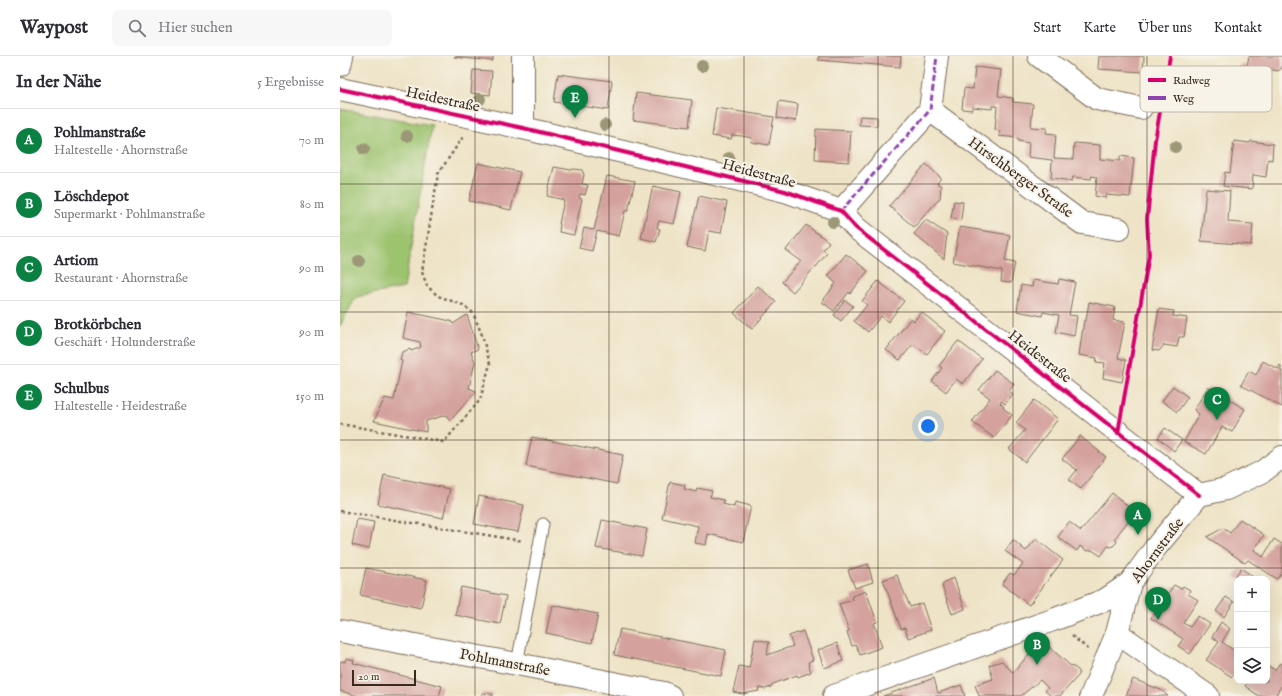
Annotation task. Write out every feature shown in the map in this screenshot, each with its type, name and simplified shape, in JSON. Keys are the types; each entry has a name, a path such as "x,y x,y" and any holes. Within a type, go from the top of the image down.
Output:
{"street":[{"path":"340,65 342,56"},
{"path":"523,56 523,128"},
{"path":"841,211 930,110 937,56"},
{"path":"1038,56 1097,99 1140,108"},
{"name":"Heidestraße","path":"340,89 523,128 785,191 841,211 856,228 1199,495"},
{"name":"Hirschberger Straße","path":"930,110 1082,223 1119,229"},
{"path":"1199,495 1226,489 1262,472 1282,457"},
{"name":"Ahornstraße","path":"1091,696 1117,632 1130,582 1156,547 1199,495"},
{"path":"834,696 1053,620 1105,600 1130,582"},
{"name":"Pohlmanstraße","path":"340,631 517,664 664,693 670,696"},
{"path":"1117,632 1208,696"}],"lane":[{"path":"517,664 543,524"}],"path":[{"path":"340,424 444,442 480,400 490,364 482,335 473,313 463,305 438,296 427,286 422,272 438,174 463,136 468,117"},
{"path":"340,511 540,544"},
{"path":"1053,620 1105,663"}],"green space":[{"path":"340,109 432,125 404,288 356,297 340,326"}],"building":[{"path":"493,56 493,61 454,57"},
{"path":"819,56 901,56 900,67 818,60"},
{"path":"1099,56 1144,56 1143,66 1140,66 1140,72 1098,69"},
{"path":"1249,56 1282,56 1282,68 1278,71 1272,70 1272,66 1247,66"},
{"path":"975,67 1001,70 998,96 1013,98 1013,102 1033,104 1031,127 1047,128 1046,133 1056,134 1054,158 1073,159 1074,143 1100,145 1100,159 1120,161 1120,156 1134,158 1130,197 1106,195 1106,198 1095,196 1097,177 1092,176 1091,179 1073,177 1072,181 1051,178 1052,160 1028,157 1029,143 1018,141 1018,138 999,136 1000,131 995,130 997,106 992,106 992,109 972,107 972,110 962,109 964,88 973,89"},
{"path":"473,70 492,71 490,95 471,93"},
{"path":"558,74 612,81 608,110 554,102"},
{"path":"636,93 692,100 689,127 633,120"},
{"path":"779,101 798,104 796,121 777,118"},
{"path":"716,108 774,117 769,145 751,142 752,138 742,136 732,135 731,139 712,136"},
{"path":"860,116 877,117 877,126 859,125"},
{"path":"816,129 851,131 849,162 815,160"},
{"path":"1234,141 1250,143 1251,141 1273,144 1272,160 1268,159 1266,177 1253,175 1252,189 1223,186 1225,172 1230,173"},
{"path":"478,163 520,172 511,210 469,201"},
{"path":"926,164 941,178 937,183 941,186 940,198 914,227 889,206"},
{"path":"554,167 582,170 584,175 582,184 588,185 585,195 580,194 579,198 582,199 574,235 559,232 559,224 564,200 547,196"},
{"path":"607,176 635,181 628,211 625,211 619,236 597,231 592,251 579,248 584,228 594,230"},
{"path":"653,186 681,192 674,224 659,221 657,228 660,229 656,242 641,238"},
{"path":"1206,189 1230,191 1228,222 1253,224 1251,245 1201,241"},
{"path":"699,196 727,202 721,233 709,231 705,251 687,247"},
{"path":"954,201 963,202 961,220 951,218"},
{"path":"926,220 947,234 944,259 914,234"},
{"path":"806,225 829,242 823,250 827,253 793,292 782,282 801,261 786,250"},
{"path":"960,227 1010,235 1005,261 1015,263 1011,283 1001,282 1002,271 953,262"},
{"path":"846,254 868,271 834,311 822,302 836,283 828,276"},
{"path":"1059,279 1075,282 1069,315 1077,316 1074,336 1056,332 1059,315 1043,312 1042,316 1017,311 1021,285 1032,287 1033,280 1058,284"},
{"path":"878,281 904,301 888,322 881,316 868,332 854,321 867,305 862,301"},
{"path":"758,286 776,302 752,329 734,313"},
{"path":"845,300 853,306 841,321 834,315"},
{"path":"1089,302 1115,307 1113,320 1125,322 1118,358 1126,360 1122,382 1103,378 1105,363 1096,362 1097,358 1079,355 1084,320 1086,320"},
{"path":"1159,309 1174,311 1173,316 1187,318 1184,337 1179,337 1177,347 1164,345 1159,351 1152,350"},
{"path":"408,312 451,321 453,324 467,315 478,349 471,352 475,362 469,388 476,391 450,421 446,415 426,421 426,432 374,421 385,398 394,400 402,361 400,360 402,352 410,349 411,351 421,347 420,342 403,338"},
{"path":"921,312 945,331 927,354 913,344 900,360 886,350 911,318 914,321"},
{"path":"958,341 982,359 963,384 956,379 946,392 932,381 942,368 939,366"},
{"path":"1263,361 1278,369 1280,365 1282,367 1280,370 1282,371 1282,407 1241,385 1249,371 1256,375"},
{"path":"995,370 1014,384 1009,391 1013,394 1005,404 1001,401 1000,403 1004,407 1003,408 1012,415 994,438 972,422 990,398 979,390"},
{"path":"1173,386 1188,397 1177,412 1162,401"},
{"path":"1208,387 1245,409 1232,432 1222,427 1206,454 1184,442 1199,414 1194,410"},
{"path":"1034,400 1058,419 1025,462 1009,449 1025,430 1016,423"},
{"path":"1165,428 1182,440 1174,451 1158,438"},
{"path":"1080,436 1106,457 1081,489 1069,480 1077,470 1062,459"},
{"path":"532,437 623,455 617,484 526,466"},
{"path":"384,475 450,489 443,518 378,504"},
{"path":"670,482 685,485 684,489 696,492 697,488 712,491 710,497 724,500 723,504 734,507 735,502 751,506 743,542 708,534 706,545 695,543 698,526 662,518"},
{"path":"1112,493 1135,512 1115,538 1117,542 1113,546 1108,546 1101,556 1092,550 1087,551 1080,546 1077,551 1058,537 1069,522 1081,531"},
{"path":"479,496 524,505 518,532 474,524"},
{"path":"357,519 374,522 369,549 352,545"},
{"path":"1240,519 1264,535 1254,550 1263,557 1274,539 1282,544 1282,572 1277,579 1248,560 1245,563 1207,537 1223,528 1230,533"},
{"path":"602,520 647,529 642,556 596,548"},
{"path":"1036,539 1063,560 1029,605 1002,584 1010,573 1014,575 1023,564 1005,551 1013,540 1026,551"},
{"path":"868,564 873,582 855,588 848,570"},
{"path":"366,568 427,580 421,608 360,595"},
{"path":"1241,568 1252,576 1236,576"},
{"path":"897,575 910,607 922,603 931,630 908,638 905,628 901,629 883,580"},
{"path":"954,578 965,609 952,614 942,586 946,581"},
{"path":"1174,585 1181,589 1183,586 1190,590 1188,594 1198,600 1183,623 1190,627 1198,616 1210,624 1190,654 1178,646 1183,639 1151,618"},
{"path":"461,587 506,596 500,624 455,615"},
{"path":"866,591 877,622 874,623 882,647 860,655 856,645 852,646 847,632 849,631 839,604 853,600 852,596"},
{"path":"1226,597 1234,602 1224,617 1216,611"},
{"path":"552,605 598,614 592,643 546,633"},
{"path":"1221,622 1230,629 1222,642 1234,650 1234,674 1232,677 1206,660 1219,642 1212,637"},
{"path":"620,629 726,650 721,676 614,655"},
{"path":"803,631 813,660 808,662 811,672 798,677 797,675 773,684 771,687 765,689 760,688 758,689 759,691 742,694 733,692 739,666 749,668 755,639 769,642 767,655 793,646 789,636"},
{"path":"1040,641 1044,641 1072,667 1079,671 1079,675 1060,696 1051,696 1045,691 1048,688 1040,680 1021,696 979,696 975,685 993,679 989,665 1002,661 1013,673"},
{"path":"837,643 843,661 824,668 818,650"},
{"path":"346,658 354,660 353,663 442,686 439,696 358,696 340,691 340,664 341,661 345,662"},
{"path":"1281,663 1282,685 1275,696 1259,696 1245,686 1247,684 1270,684 1270,667 1275,670"},
{"path":"934,678 938,693 961,685 965,696 883,696"},
{"path":"1133,679 1161,690 1168,696 1126,696"},
{"path":"482,693 493,694 493,696 482,696"}],"marked path":[{"path":"841,211 930,110 937,56"}],"cycle path":[{"path":"1168,66 1170,56"},
{"path":"340,89 523,128 785,191 841,211 856,228 1199,495"},
{"path":"1118,433 1149,255 1147,219 1155,140 1160,112"}],"place":[{"name":"Schulbus","path":"575,118"},
{"name":"Artiom","path":"1217,420"},
{"name":"Pohlmanstraße","path":"1138,535"},
{"name":"Brotkörbchen","path":"1158,620"},
{"name":"Löschdepot","path":"1037,665"}]}
